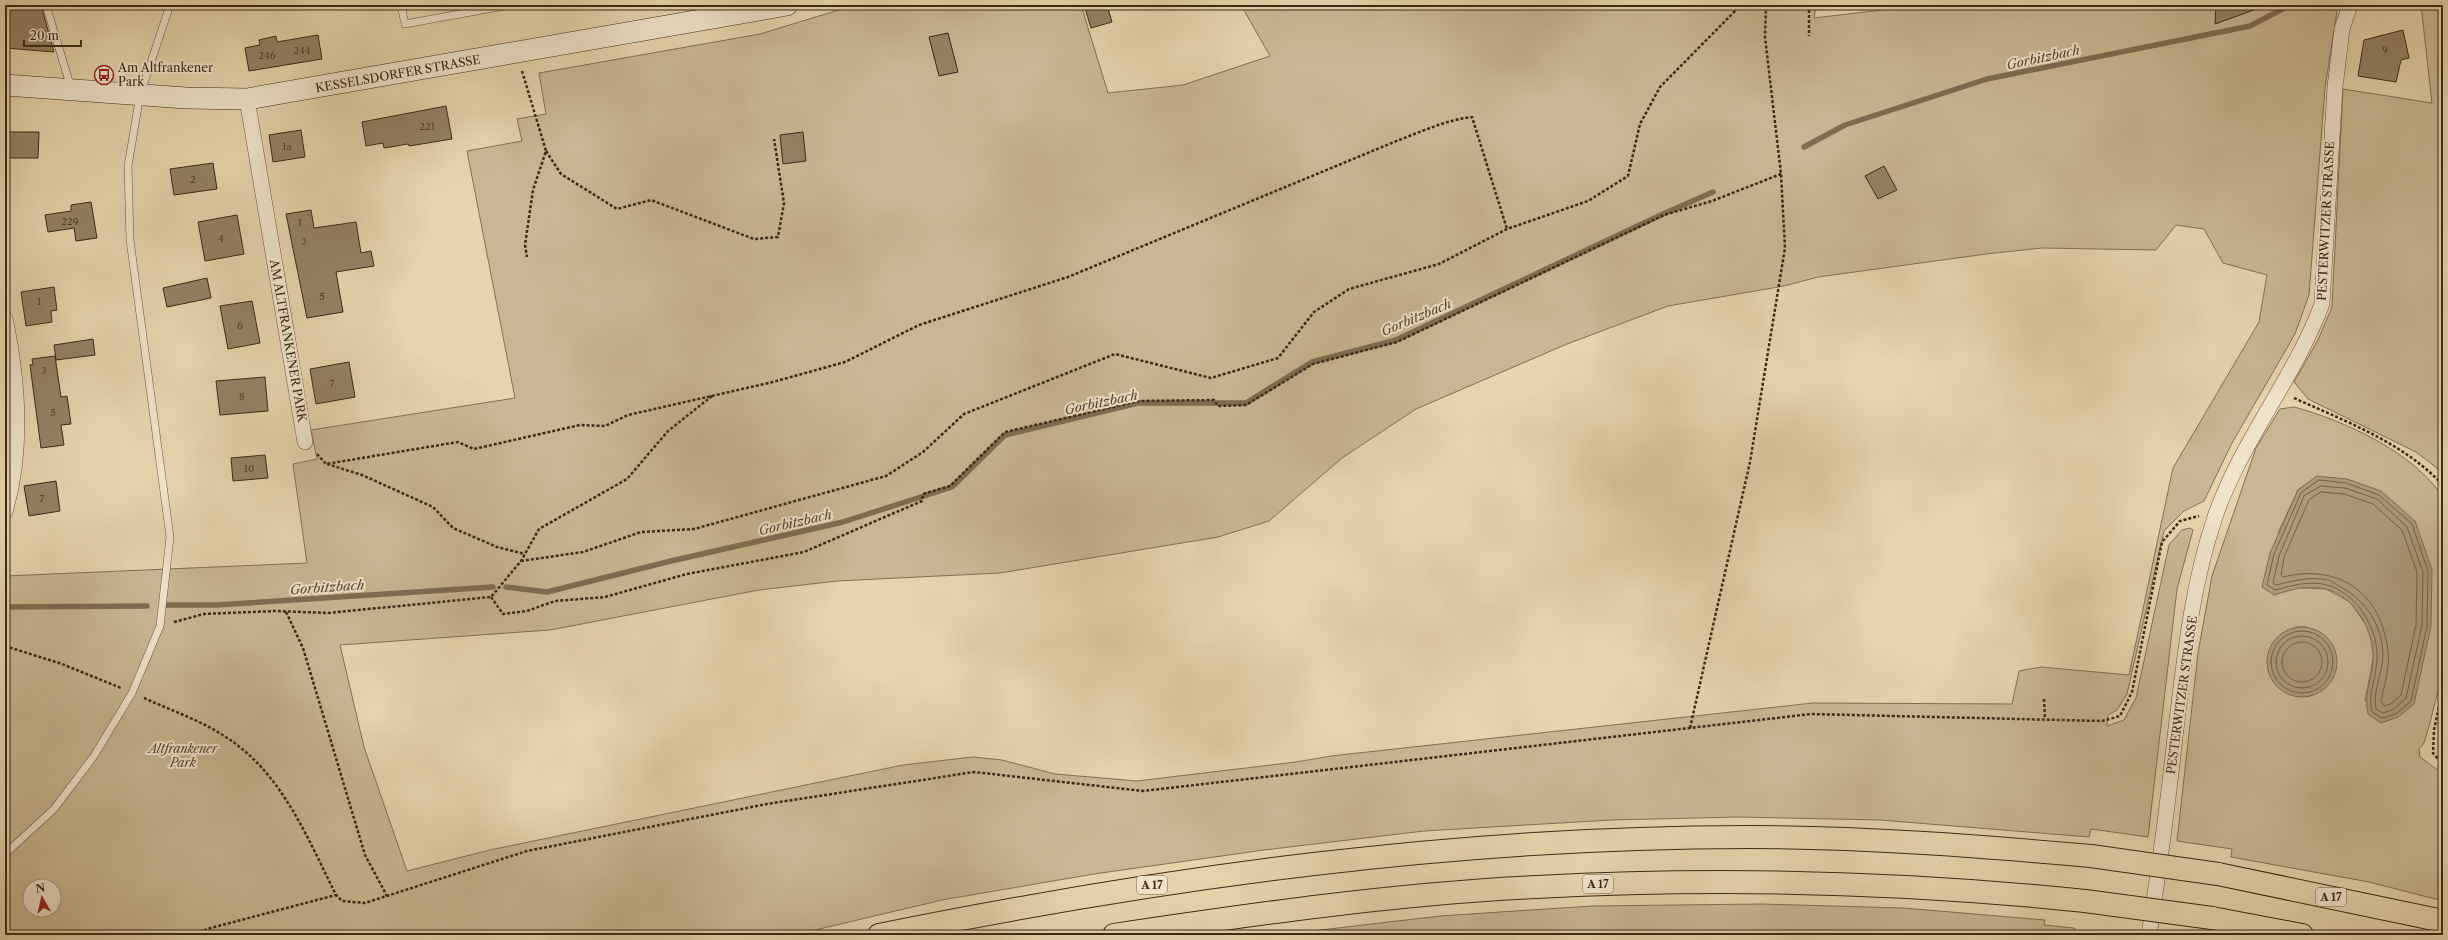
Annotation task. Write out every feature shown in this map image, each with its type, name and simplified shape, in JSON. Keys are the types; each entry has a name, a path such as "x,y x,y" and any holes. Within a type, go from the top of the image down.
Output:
{"highway":[{"name":"A 17","path":"879,935 991,912 1189,880 1427,851 1535,843 1750,837 1885,841 2091,856 2218,874 2443,920"},
{"name":"A 17","path":"1114,935 1310,908 1427,895 1536,887 1643,882 1752,881 1997,892 2085,901 2212,918 2302,935"}],"main road":[{"name":"KESSELSDORFER STRASSE","path":"5,85 140,95 247,99 517,53 721,15 787,5"}],"street":[{"name":"PESTERWITZER STRASSE","path":"2149,935 2163,840 2186,647 2199,577 2215,517 2246,446 2280,392 2310,335 2322,304 2334,103 2342,29 2350,5"},
{"name":"AM ALTFRANKENER PARK","path":"247,99 305,442"},
{"path":"5,318 10,340 11,421 10,495 5,512"}],"lane":[{"path":"46,5 72,90"},
{"path":"5,854 54,809 94,756 132,693 160,626 170,537 130,240 128,166 140,95 170,5"},
{"path":"401,5 405,24 509,5"}],"path":[{"path":"521,561 583,552 641,532 694,529 886,476 924,452 964,414 1115,354 1211,378 1278,358 1314,312 1349,289 1439,264 1507,229 1588,201 1628,176 1640,124 1660,87 1741,5"},
{"path":"1690,728 1750,462 1785,248 1785,224 1781,174 1765,37 1766,5"},
{"path":"1809,5 1809,36"},
{"path":"517,53 546,151 561,174 617,209 651,200 754,239 778,237 784,203 774,139"},
{"path":"326,464 458,442 474,449 580,425 605,426 628,415 772,382 845,362 919,325 1068,277 1399,140 1442,123 1461,118 1472,117 1507,229"},
{"path":"527,257 525,245 534,190 546,151"},
{"path":"491,597 503,614 527,611 555,601 605,598 687,574 804,552 922,501 923,494 950,486 1005,432 1139,401 1214,400 1218,406 1246,405 1313,364 1397,342 1664,215 1712,201 1781,174"},
{"path":"2280,392 2380,437 2414,457 2443,485"},
{"path":"160,626 204,614 286,612 328,613 491,597 521,561 539,529 627,479 668,431 713,396"},
{"path":"305,442 326,464 362,475 433,507 453,528 496,547 525,554"},
{"path":"5,646 62,664 132,693 224,736 257,764 282,791 336,895 342,901 365,903 527,851 766,804 974,772 1143,791 1811,714 2102,721 2120,716 2132,692 2162,542 2180,521 2197,516 2215,517"},
{"path":"286,612 303,648 365,855 387,896"},
{"path":"2443,688 2434,730 2432,753 2443,765"},
{"path":"2044,699 2045,719"},
{"path":"195,935 207,929 336,895"}],"green space":[{"name":"Altfrankener Park","path":"855,5 1081,5 1108,93 1183,85 1270,56 1241,5 1816,5 1814,18 1924,5 2338,5 2325,88 2309,295 2295,334 2232,443 2204,501 2184,511 2164,531 2127,694 2117,710 2108,715 2107,726 2124,720 2136,698 2169,545 2182,530 2190,528 2193,530 2177,589 2148,837 2091,829 2089,837 1880,820 1737,817 1611,820 1424,831 1264,850 1094,874 942,900 794,935 5,935 5,576 307,563 293,464 317,459 311,430 515,398 467,151 522,141 517,119 546,114 539,73 760,34","holes":["2176,225 2204,229 2223,263 2267,275 2259,322 2173,468 2129,675 2041,667 2019,671 2012,704 1813,703 1331,756 1296,762 1137,781 1055,774 1002,760 973,757 903,765 490,850 407,871 364,747 340,645 550,630 759,590 837,581 1000,573 1218,537 1269,521 1342,458 1416,409 1567,344 1668,306 1784,286 1818,277 1986,254 2042,248 2156,250"]},
{"path":"2421,5 2443,5 2443,476 2437,468 2416,452 2308,399 2294,382 2318,340 2332,307 2343,89 2432,103"},
{"path":"2294,407 2313,413 2334,420 2377,440 2415,467 2431,482 2443,498 2443,670 2424,743 2419,749 2420,757 2443,774 2443,901 2369,882 2231,857 2232,849 2177,841 2198,653 2212,576 2256,448 2280,409","holes":["2317,476 2414,704 2365,701 2374,654 2369,629 2350,602 2326,589 2301,588 2278,533 2298,490","2296,627 2307,627 2309,696 2290,694 2276,679 2268,663 2268,655 2274,642 2287,631"]},
{"path":"2443,715 2443,756 2438,740"},
{"path":"1761,904 1903,908 2045,920 2044,925 2074,928 2079,932 2098,935 1278,935 1440,916 1592,906"}],"water":[{"path":"2317,476 2347,479 2381,491 2415,521 2432,570 2431,626 2414,704 2398,717 2381,723 2368,714 2367,699 2373,662 2372,644 2369,633 2359,614 2345,598 2326,589 2313,587 2300,588 2274,595 2262,587 2270,553 2298,490"},
{"path":"2302,627 2315,630 2327,637 2334,649 2337,662 2334,675 2327,687 2315,694 2302,697 2289,694 2277,687 2270,675 2267,662 2270,649 2277,637 2289,630"}],"building":[{"path":"5,5 41,5 54,52 5,48"},
{"path":"1084,5 1107,5 1112,22 1091,28"},
{"path":"2216,5 2262,5 2262,7 2215,24"},
{"path":"2403,30 2409,58 2401,60 2396,82 2358,76 2364,40"},
{"path":"948,33 958,72 939,76 929,37"},
{"path":"318,35 322,59 249,71 245,48 260,45 259,40 276,36 277,42"},
{"path":"446,106 452,139 409,146 408,144 384,148 383,143 366,146 362,122"},
{"path":"301,130 305,157 273,162 269,135"},
{"path":"5,132 39,132 38,158 5,158"},
{"path":"803,132 806,161 783,164 780,135"},
{"path":"213,163 217,189 174,195 170,169"},
{"path":"1884,166 1897,190 1878,199 1865,176"},
{"path":"91,202 97,238 76,241 74,228 48,232 45,215 71,211 71,205"},
{"path":"311,210 314,228 356,222 361,253 371,251 374,266 336,272 343,312 307,318 286,214"},
{"path":"237,215 244,254 205,261 198,222"},
{"path":"207,278 211,298 167,307 163,288"},
{"path":"54,287 57,310 51,311 52,322 26,326 21,292"},
{"path":"252,301 260,343 228,349 220,306"},
{"path":"93,339 95,355 56,360 54,345"},
{"path":"55,356 61,397 67,396 71,424 61,425 64,445 41,448 30,365 33,364 32,359"},
{"path":"349,362 355,397 316,404 310,369"},
{"path":"265,377 268,411 220,415 216,381"},
{"path":"265,455 268,478 233,481 231,458"},
{"path":"56,481 60,511 29,516 24,486"}],"waterway":[{"name":"Gorbitzbach","path":"1804,147 1845,125 1987,79 2250,26 2290,5"},
{"name":"Gorbitzbach","path":"506,587 547,592 671,561 843,522 952,487 1005,435 1138,403 1246,403 1312,362 1396,340 1663,214 1713,192"},
{"name":"Gorbitzbach","path":"162,605 216,605 493,587"},
{"name":"Gorbitzbach","path":"5,607 147,606"}],"place":[{"name":"Am Altfrankener Park","path":"104,75"}]}
